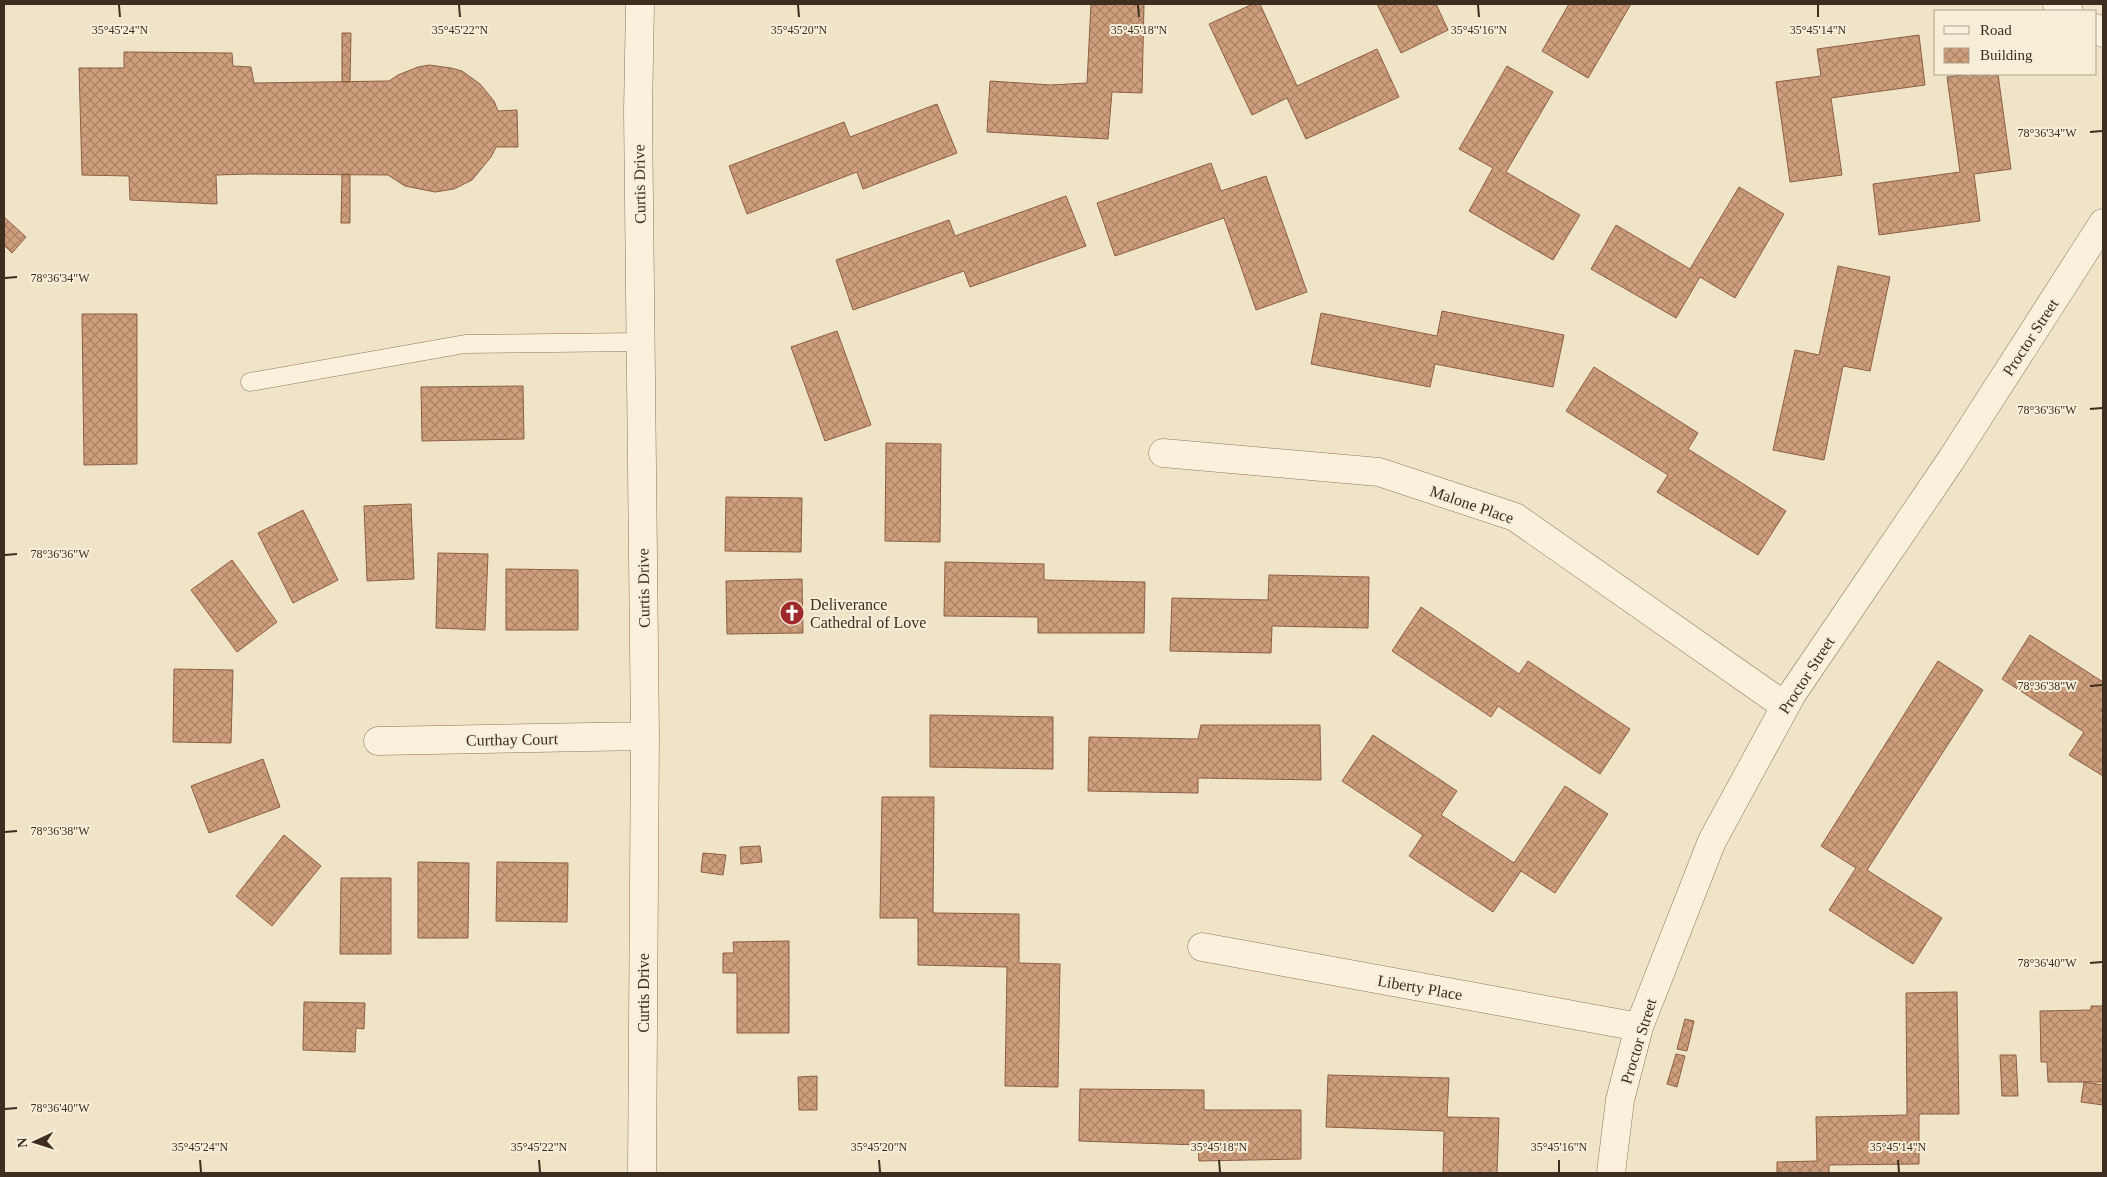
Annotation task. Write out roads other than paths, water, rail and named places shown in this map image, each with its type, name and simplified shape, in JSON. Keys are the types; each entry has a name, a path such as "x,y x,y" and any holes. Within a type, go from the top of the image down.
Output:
{"street":[{"name":"Curtis Drive","path":"640,4 638,121 645,736 642,1173"},
{"name":"Proctor Street","path":"1611,1173 1620,1100 1639,1027 1712,841 1792,694 1951,460 2103,223"},
{"name":"Malone Place","path":"1163,453 1379,472 1515,517 1785,706"},
{"name":"Curthay Court","path":"378,741 645,736"},
{"name":"Liberty Place","path":"1202,947 1639,1027"}],"lane":[{"path":"250,382 465,344 641,342"}],"place":[{"name":"Deliverance Cathedral of Love","path":"792,613"}]}
